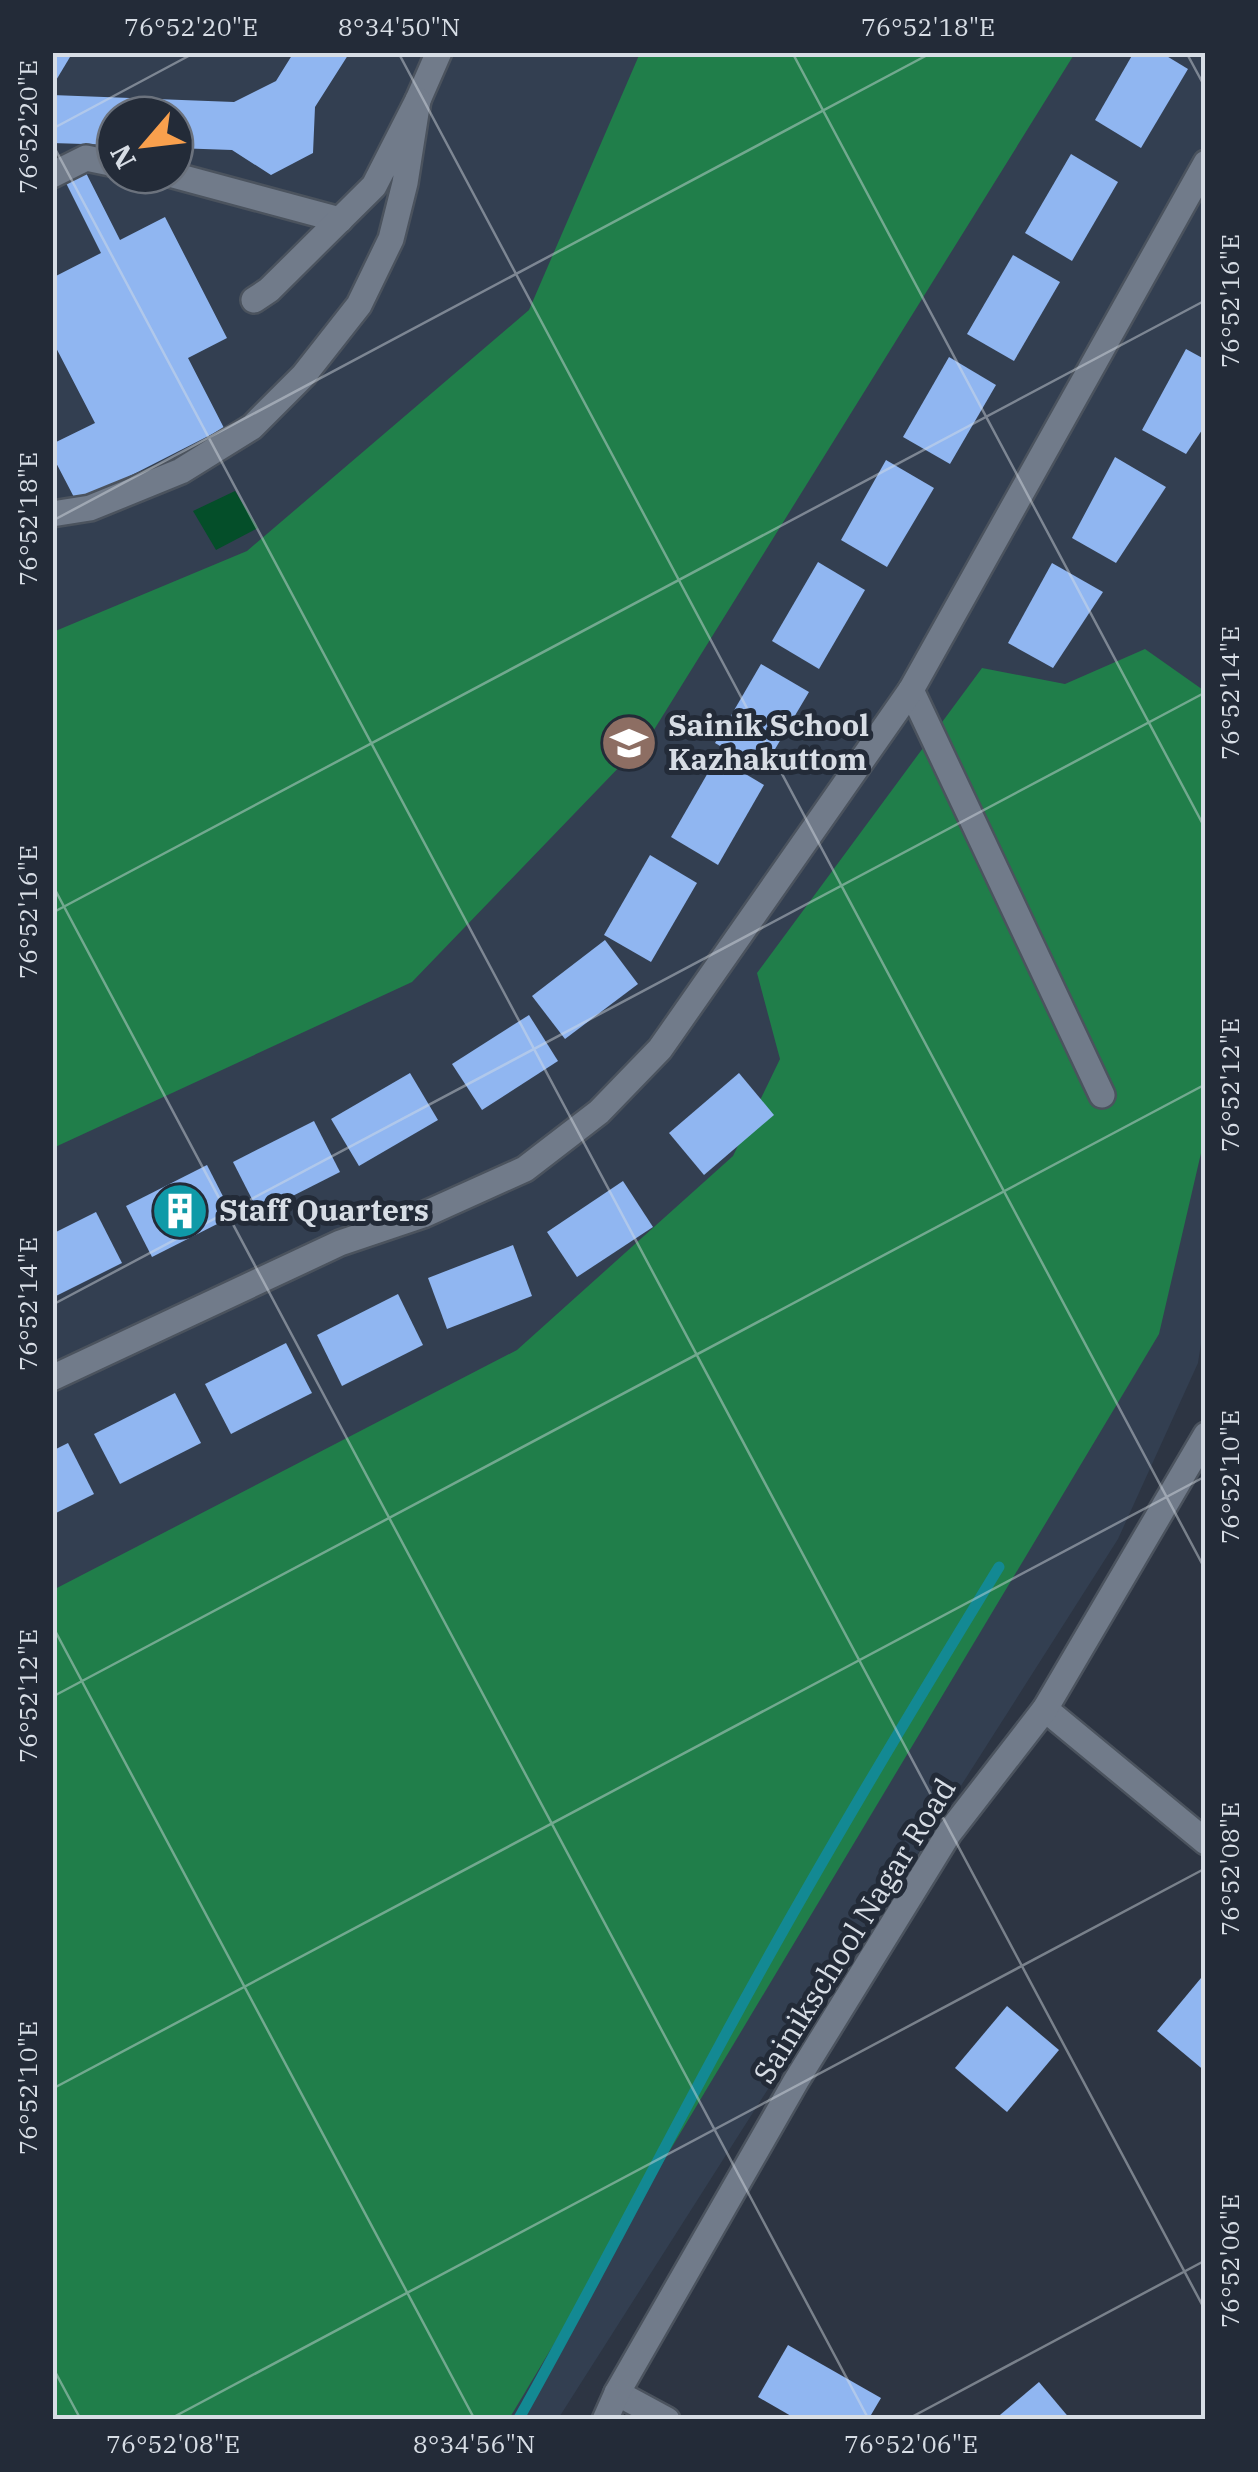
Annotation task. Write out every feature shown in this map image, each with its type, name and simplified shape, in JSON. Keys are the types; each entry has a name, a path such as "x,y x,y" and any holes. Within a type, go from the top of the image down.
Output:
{"street":[{"path":"254,300 269,290 374,186 439,52"},
{"path":"52,514 90,508 181,471 252,427 304,375 359,305 391,239 405,183 418,100"},
{"path":"52,176 86,158 95,160"},
{"path":"52,1378 340,1243 423,1215 525,1168 599,1112 660,1050 911,690 1206,163"},
{"path":"195,181 340,220"},
{"path":"911,690 1102,1095"},
{"name":"Sainikschool Nagar Road","path":"605,2420 796,2081 950,1833 1045,1709 1196,1471 1206,1435"},
{"path":"1045,1709 1206,1842"},
{"path":"617,2393 667,2420"}],"shaded area":[{"name":"Sainik School Kazhakuttom","path":"52,53 1205,53 1206,1311 1198,1363 1118,1539 558,2419 53,2419"}],"green space":[{"path":"640,53 1075,53 652,733 412,982 53,1148 53,632 247,551 529,310"},
{"path":"235,491 258,528 216,550 193,511"},
{"path":"1145,649 1206,692 1205,1136 1159,1334 509,2419 53,2420 53,1590 517,1350 733,1156 780,1059 757,973 982,668 1065,684"}],"building":[{"path":"52,52 73,52 52,87"},
{"path":"294,52 350,52 315,107 313,153 271,175 232,150 195,149 195,100 234,102 276,81"},
{"path":"1134,52 1160,52 1188,69 1141,148 1095,120"},
{"path":"52,95 95,97 95,144 52,143"},
{"path":"1071,154 1118,182 1072,261 1025,233"},
{"path":"82,165 120,240 165,217 227,338 188,358 224,428 77,503 52,455 52,444 95,423 52,340 52,278 101,253 62,175"},
{"path":"1013,255 1060,282 1014,361 967,334"},
{"path":"1186,349 1206,360 1206,424 1186,454 1142,430"},
{"path":"949,357 996,385 950,464 903,437"},
{"path":"1115,457 1166,487 1116,563 1072,538"},
{"path":"886,460 934,488 887,567 841,540"},
{"path":"818,562 865,590 819,669 772,641"},
{"path":"1052,563 1103,592 1053,668 1008,643"},
{"path":"761,664 809,692 762,771 715,743"},
{"path":"717,757 764,785 718,865 671,837"},
{"path":"650,855 697,883 651,962 604,935"},
{"path":"605,940 638,984 565,1039 532,996"},
{"path":"529,1015 558,1061 482,1110 452,1064"},
{"name":"Staff Quarters","path":"410,1073 438,1120 359,1166 331,1119"},
{"path":"739,1073 774,1115 704,1175 669,1133"},
{"name":"Staff Quarters","path":"314,1121 340,1172 259,1213 233,1162"},
{"name":"Staff Quarters","path":"207,1165 233,1216 152,1257 126,1206"},
{"path":"623,1181 653,1227 577,1277 547,1232"},
{"path":"96,1212 122,1263 52,1298 52,1234"},
{"name":"Staff Quarters","path":"513,1245 532,1296 447,1329 428,1278"},
{"name":"Staff Quarters","path":"398,1294 423,1345 342,1386 317,1335"},
{"path":"286,1343 312,1393 231,1434 205,1384"},
{"path":"175,1393 201,1443 120,1484 94,1434"},
{"path":"68,1443 94,1494 52,1515 52,1451"},
{"path":"1206,1972 1206,2072 1157,2031"},
{"path":"1007,2006 1059,2050 1007,2112 955,2068"},
{"path":"788,2345 881,2398 868,2420 798,2420 758,2397"},
{"path":"1039,2382 1071,2420 994,2420"}],"waterway":[{"path":"518,2420 766,1961 999,1567"}],"place":[{"name":"Sainik School Kazhakuttom","path":"629,743"},
{"name":"Staff Quarters","path":"180,1211"}]}
